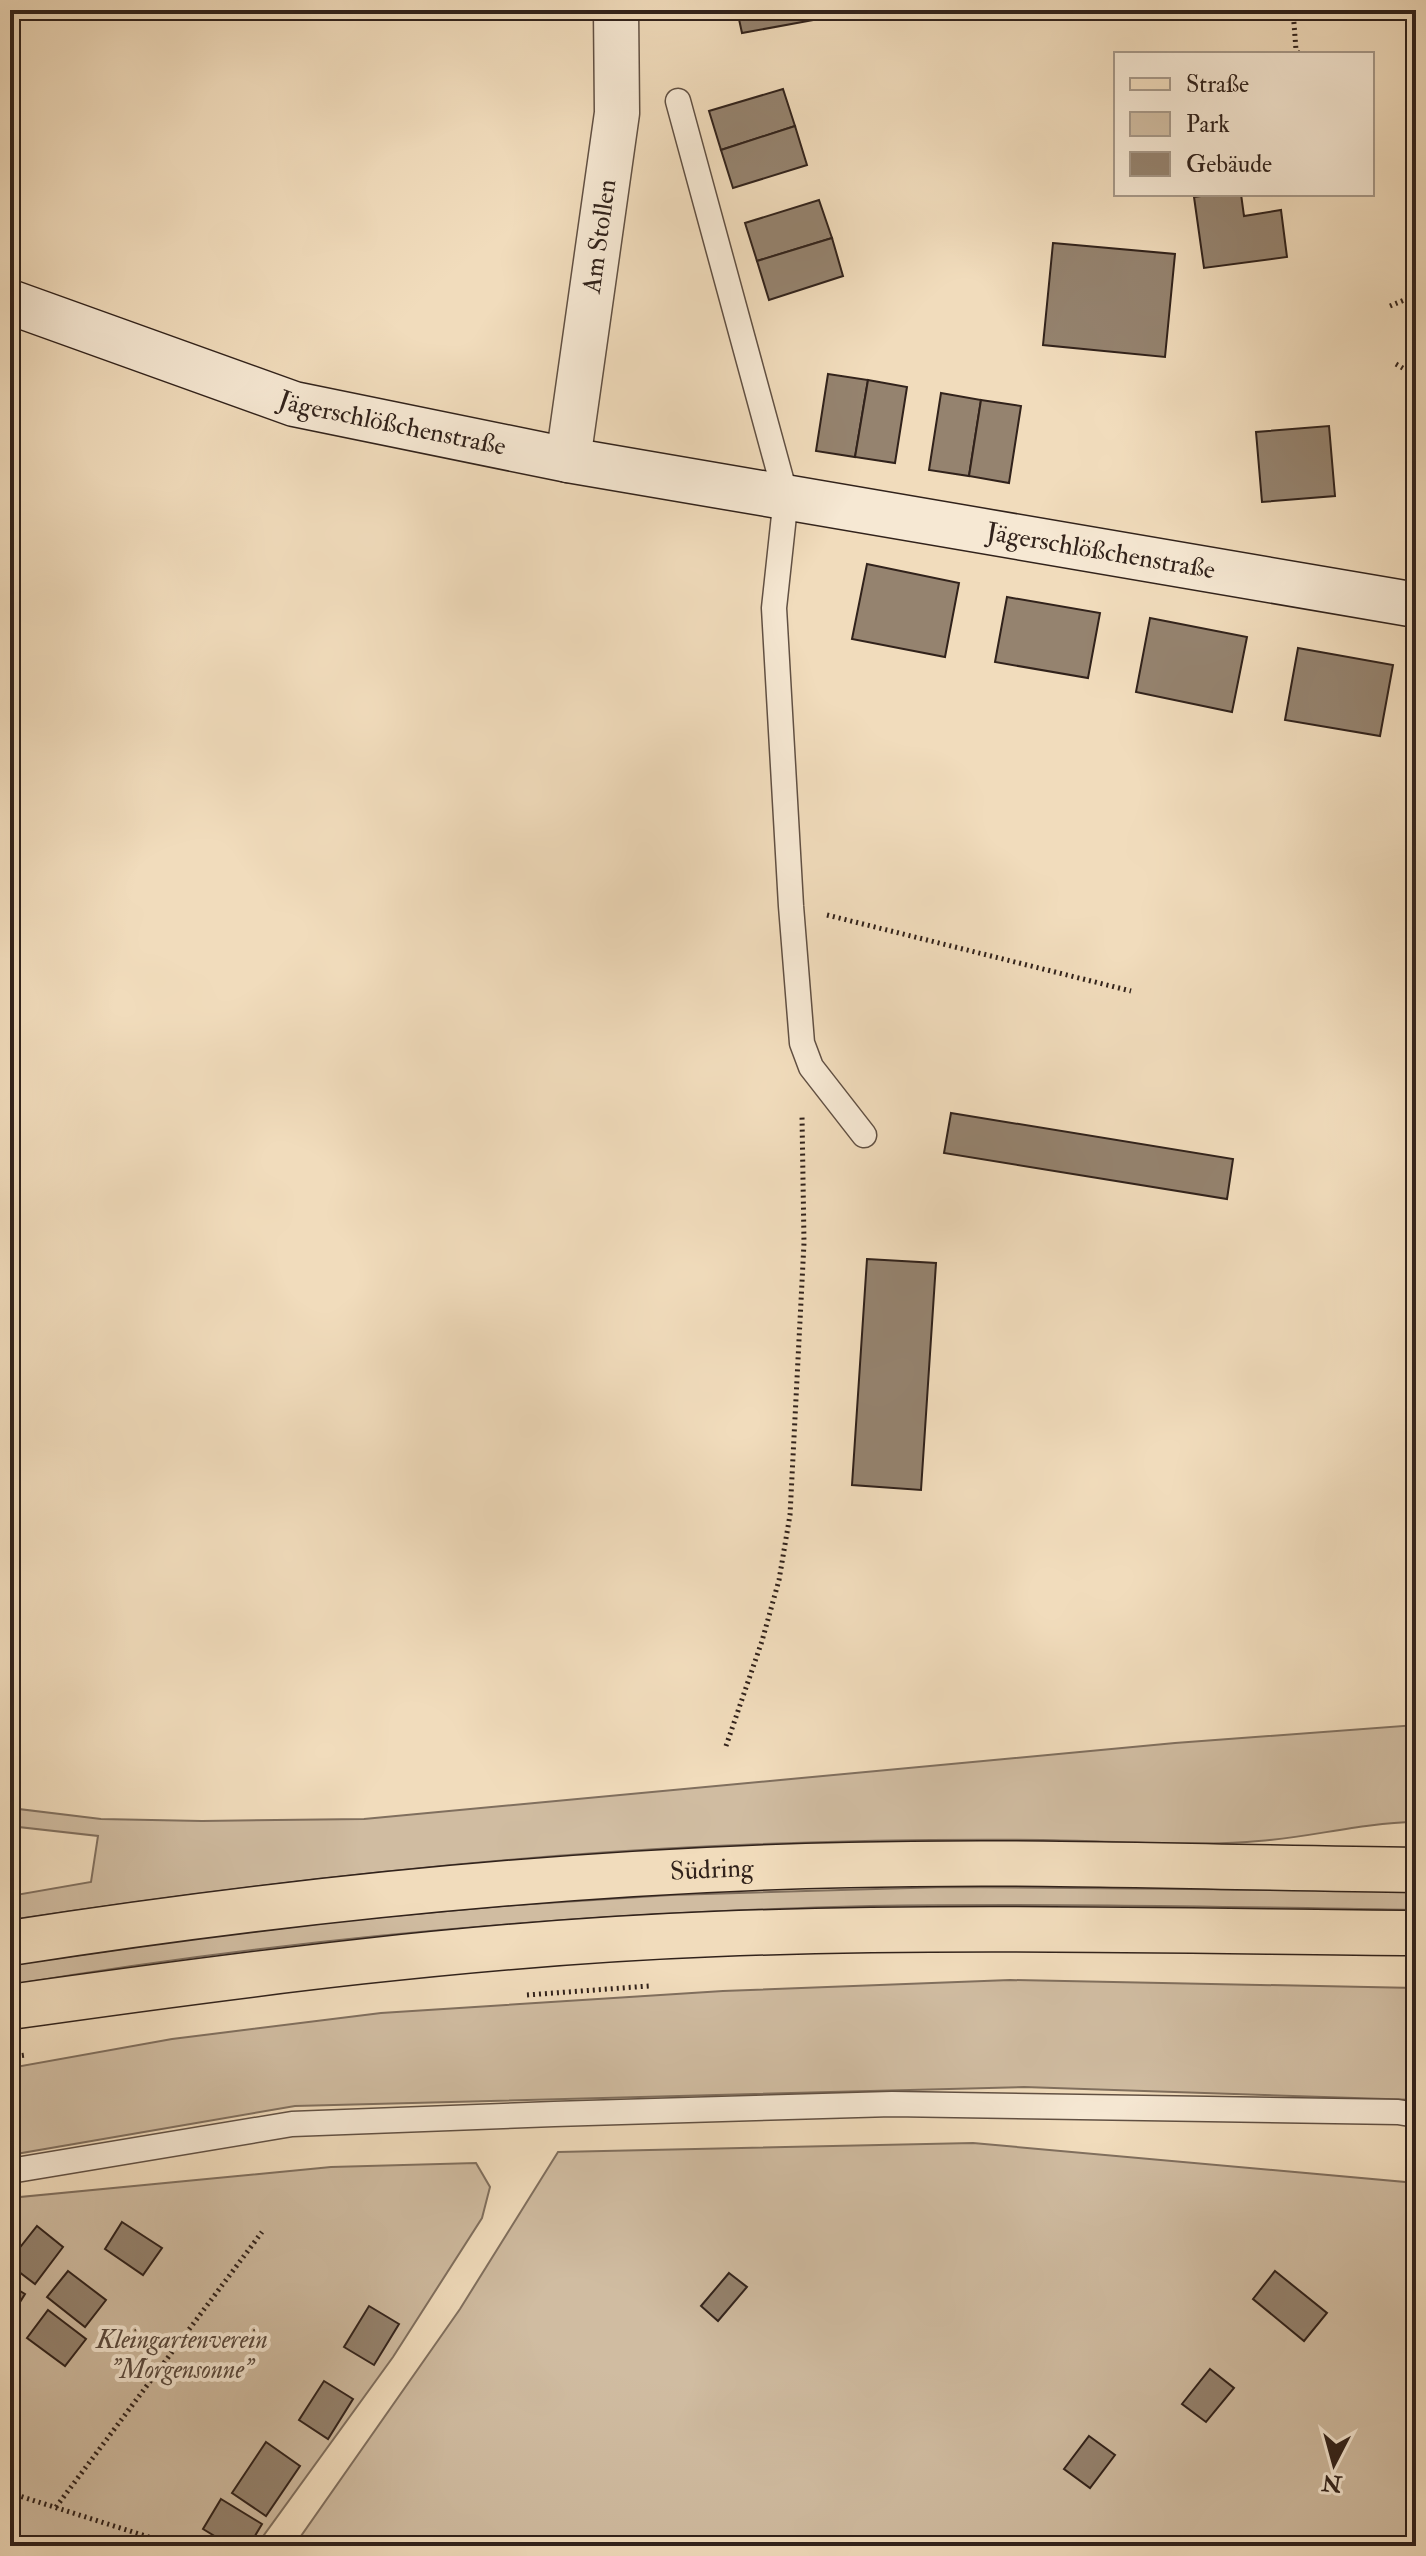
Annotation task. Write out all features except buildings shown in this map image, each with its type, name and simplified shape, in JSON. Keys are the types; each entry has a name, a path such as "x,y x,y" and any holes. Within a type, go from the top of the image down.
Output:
{"main road":[{"name":"Südring","path":"10,1943 118,1926 359,1896 543,1879 845,1865 970,1863 1416,1870"},
{"path":"10,2007 176,1983 477,1950 711,1934 906,1928 1416,1933"}],"street":[{"name":"Am Stollen","path":"568,460 617,113 616,10"},
{"name":"Jägerschlößchenstraße","path":"10,302 294,404 568,460 1416,605"}],"lane":[{"path":"678,101 786,497 774,608 802,1043 811,1067 864,1135"},
{"path":"10,2171 292,2124 892,2104 1416,2115"}],"path":[{"path":"1293,10 1298,52"},
{"path":"1390,306 1416,295"},
{"path":"1396,364 1416,376"},
{"path":"791,906 1131,991"},
{"path":"726,1746 779,1580 790,1515 804,1243 802,1043"},
{"path":"521,1995 658,1986"},
{"path":"10,2057 25,2054"},
{"path":"56,2507 262,2232"},
{"path":"10,2493 177,2546"}],"green space":[{"path":"1416,1725 1416,1822 1221,1843 919,1840 756,1844 538,1857 186,1895 10,1920 10,1896 91,1882 98,1836 10,1826 10,1808 101,1819 364,1819 1175,1743"},
{"path":"946,1887 1416,1891 1416,1910 938,1905 762,1909 439,1930 224,1953 10,1985 10,1965 349,1920 671,1895"},
{"path":"1010,1980 1416,1988 1416,2100 1024,2087 295,2106 10,2155 10,2068 172,2039 381,2013 723,1991"},
{"path":"973,2143 1416,2183 1416,2546 294,2546 460,2309 558,2152"},
{"name":"Kleingartenverein \"Morgensonne\"","path":"476,2163 490,2187 482,2218 393,2357 256,2546 10,2546 10,2198 331,2167"}]}
